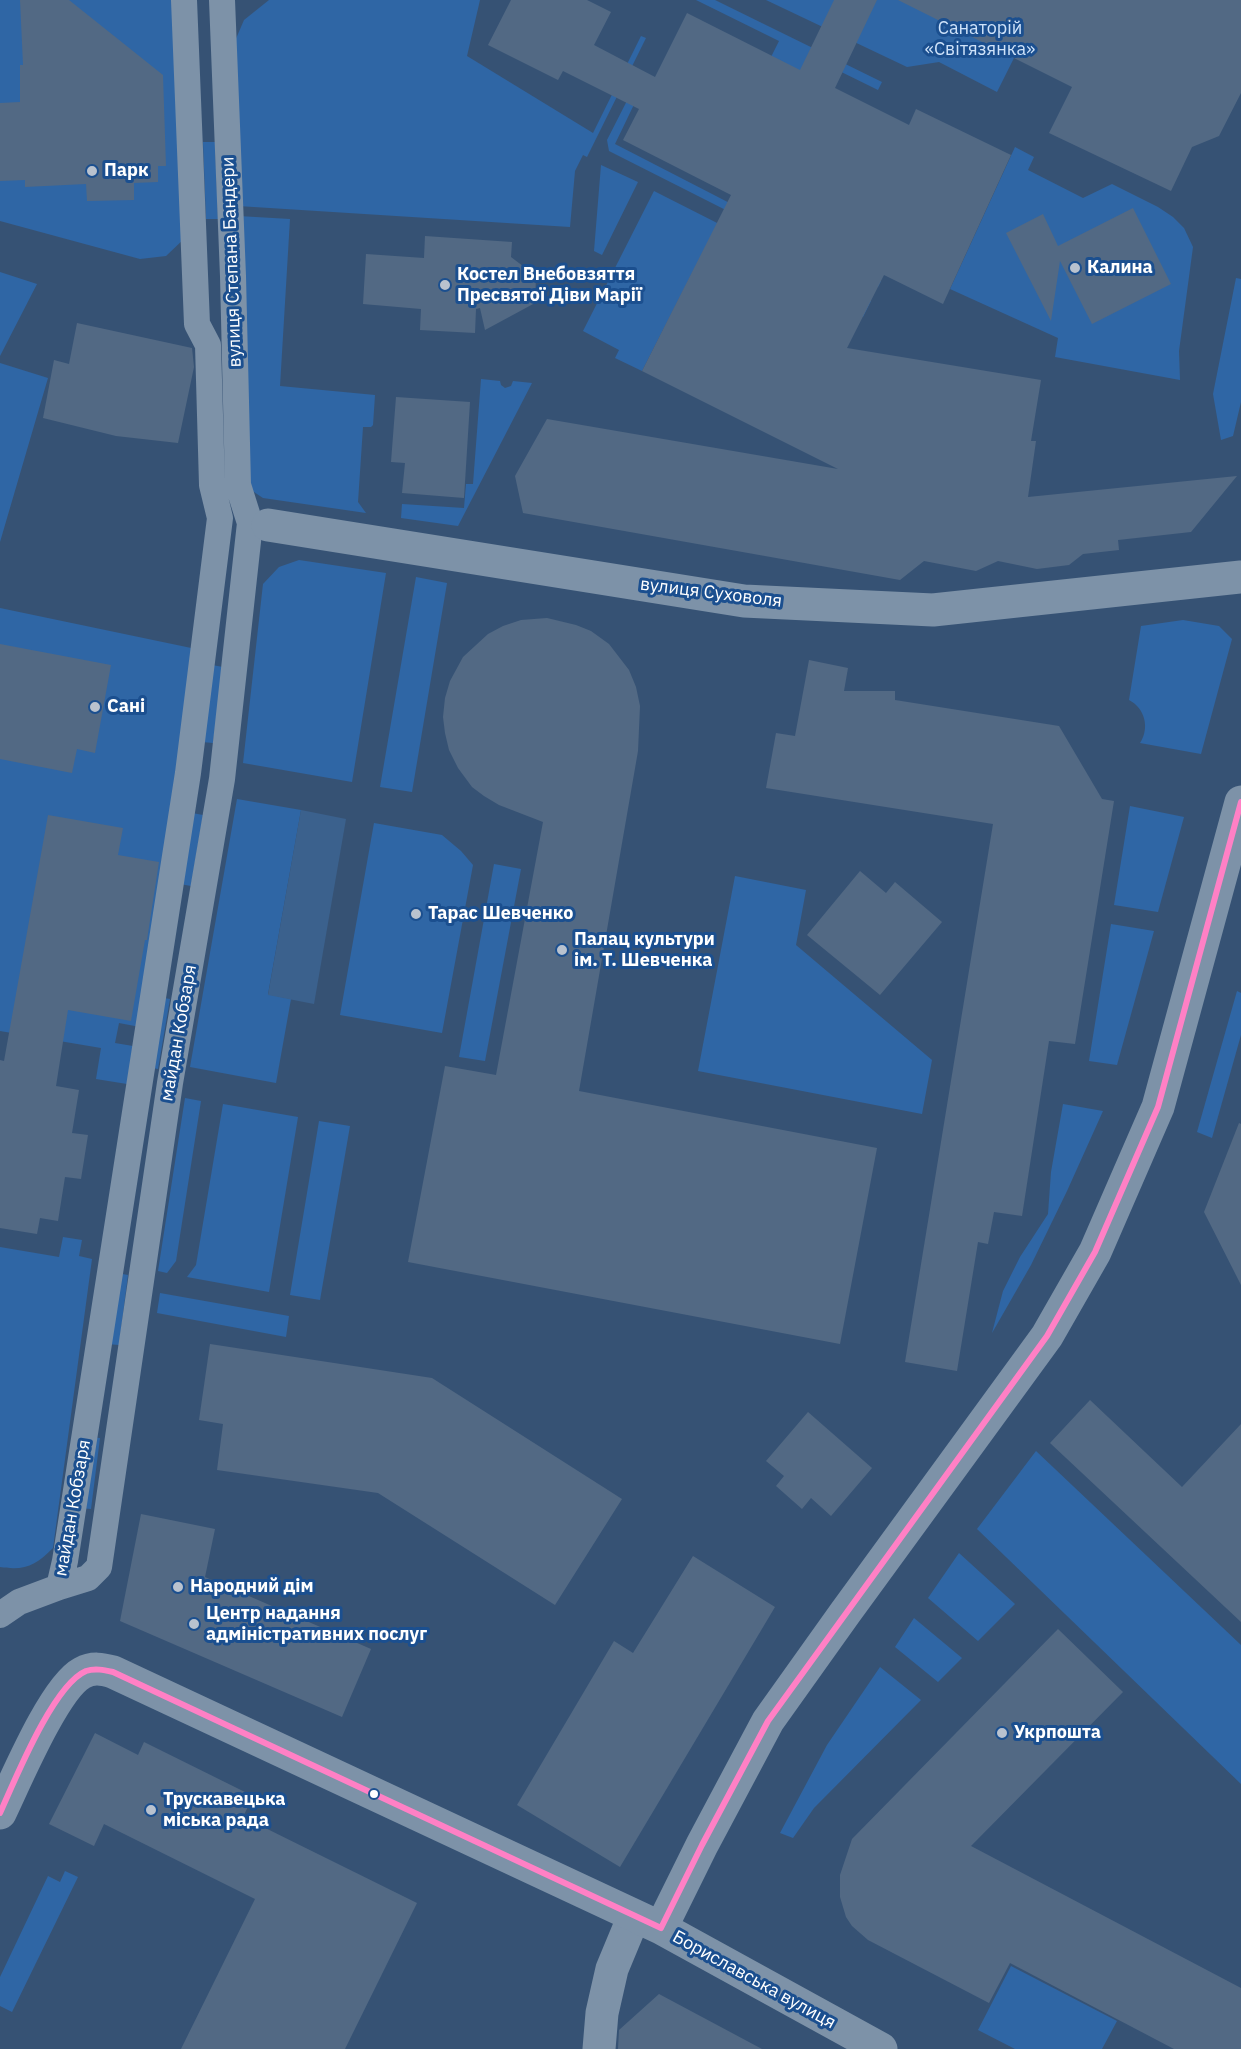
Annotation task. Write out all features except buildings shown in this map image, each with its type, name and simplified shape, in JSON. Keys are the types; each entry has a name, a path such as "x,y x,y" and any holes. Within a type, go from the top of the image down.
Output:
{"street":[{"name":"вулиця Степана Бандери","path":"184,0 192,304 197,324 208,345 212,485 220,518"},
{"name":"вулиця Степана Бандери","path":"222,0 233,276 238,485 259,524"},
{"name":"вулиця Суховоля","path":"220,518 744,601 933,610 1241,577"},
{"name":"майдан Кобзаря","path":"220,518 181,824 69,1538 59,1587 88,1578 99,1567 170,1083 222,779 259,524"},
{"path":"599,2049 602,2013 612,1969 702,1845 768,1721 1047,1336 1095,1252 1158,1107 1241,801"},
{"path":"5,1606 59,1587"},
{"name":"Бориславська вулиця","path":"0,1813 51,1709 64,1688 81,1673 100,1669 113,1672 647,1922 881,2049"}],"green space":[{"name":"Парк","path":"0,0 177,0 186,237 166,256 140,259 0,221"},
{"path":"269,0 480,0 467,56 593,133 641,36 646,38 587,157 583,155 575,171 570,227 238,206 232,48 244,20"},
{"path":"696,0 715,0 882,82 878,90 817,60 732,135 779,41"},
{"name":"Санаторій «Світязянка»","path":"766,0 1055,0 1039,8 997,92 939,62 907,67"},
{"path":"633,89 640,92 615,144 881,281 878,287 609,151 607,140"},
{"path":"203,142 215,142 218,219 206,219"},
{"name":"Калина","path":"1015,147 1034,157 1028,170 1083,198 1112,184 1158,207 1184,228 1193,247 1179,351 1180,380 1055,357 1058,338 950,289"},
{"path":"601,165 638,182 602,255 594,251"},
{"path":"654,191 871,301 863,317 709,240 642,371 615,358 619,350 583,331"},
{"path":"238,216 290,219 280,386 375,395 373,425 363,427 358,502 366,513 263,498 248,488"},
{"path":"0,272 37,284 0,356"},
{"path":"1236,278 1241,279 1241,402 1233,436 1221,440 1213,394"},
{"path":"0,363 48,378 0,542"},
{"path":"481,379 500,381 505,388 511,386 513,381 532,383 458,526 401,518 402,504 464,508 466,484 473,484"},
{"path":"299,560 386,573 352,782 243,763 263,584 279,567"},
{"path":"416,577 447,583 412,792 380,787"},
{"path":"0,608 196,649 140,1027 119,1023 115,1043 133,1046 127,1084 96,1079 101,1048 0,1031"},
{"path":"1183,620 1219,626 1232,639 1201,754 1140,743 1145,731 1144,719 1139,708 1129,700 1141,626"},
{"path":"212,665 223,667 213,743 202,742"},
{"path":"237,799 301,810 268,994 291,999 276,1083 190,1067"},
{"path":"1130,806 1184,817 1158,912 1114,905"},
{"path":"192,813 203,815 191,886 180,884"},
{"path":"374,823 442,835 473,865 442,1033 340,1015"},
{"path":"494,864 521,869 485,1061 459,1057"},
{"path":"735,876 806,890 796,945 932,1060 922,1114 698,1071"},
{"path":"1111,924 1154,931 1117,1065 1089,1061"},
{"path":"1237,991 1241,993 1241,1035 1212,1138 1197,1132"},
{"path":"159,997 170,999 158,1069 147,1067"},
{"path":"185,1098 201,1101 176,1261 167,1273 158,1271"},
{"path":"223,1104 298,1117 269,1292 187,1277 196,1265"},
{"path":"1063,1104 1103,1111 1031,1265 992,1333 1003,1291 1020,1257 1048,1214 1051,1172"},
{"path":"319,1121 350,1126 320,1300 290,1295"},
{"path":"63,1237 82,1240 79,1256 92,1259 53,1548 30,1565 16,1568 0,1567 0,1247 59,1257"},
{"path":"117,1273 128,1275 119,1345 107,1344"},
{"path":"160,1293 289,1316 286,1337 157,1313"},
{"path":"88,1437 100,1438 91,1509 79,1508"},
{"path":"1036,1451 1241,1645 1241,1784 977,1529"},
{"path":"959,1553 1015,1604 978,1641 928,1598"},
{"path":"914,1618 962,1658 938,1682 895,1647"},
{"path":"880,1667 921,1700 814,1808 793,1838 780,1833 827,1745"},
{"path":"65,1871 78,1877 12,2012 0,2006 0,1977 48,1876 60,1882"},
{"path":"1011,1966 1117,2021 1102,2049 1015,2049 978,2030"}],"shaded area":[{"path":"301,810 346,819 314,1004 268,995"}],"transit line":[{"path":"661,1928 768,1721 1047,1336 1095,1252 1158,1107 1241,802"},
{"path":"0,1813 48,1713 73,1680 86,1671 96,1669 113,1672 661,1928"}],"place":[{"name":"Парк","path":"92,171"},
{"name":"Калина","path":"1075,268"},
{"name":"Костел Внебовзяття Пресвятої Діви Марії","path":"445,285"},
{"name":"Сані","path":"95,707"},
{"name":"Тарас Шевченко","path":"416,914"},
{"name":"Палац культури ім. Т. Шевченка","path":"562,950"},
{"name":"Народний дім","path":"178,1587"},
{"name":"Центр надання адміністративних послуг","path":"194,1624"},
{"name":"Укрпошта","path":"1002,1733"},
{"name":"Трускавецька міська рада","path":"151,1810"}]}
